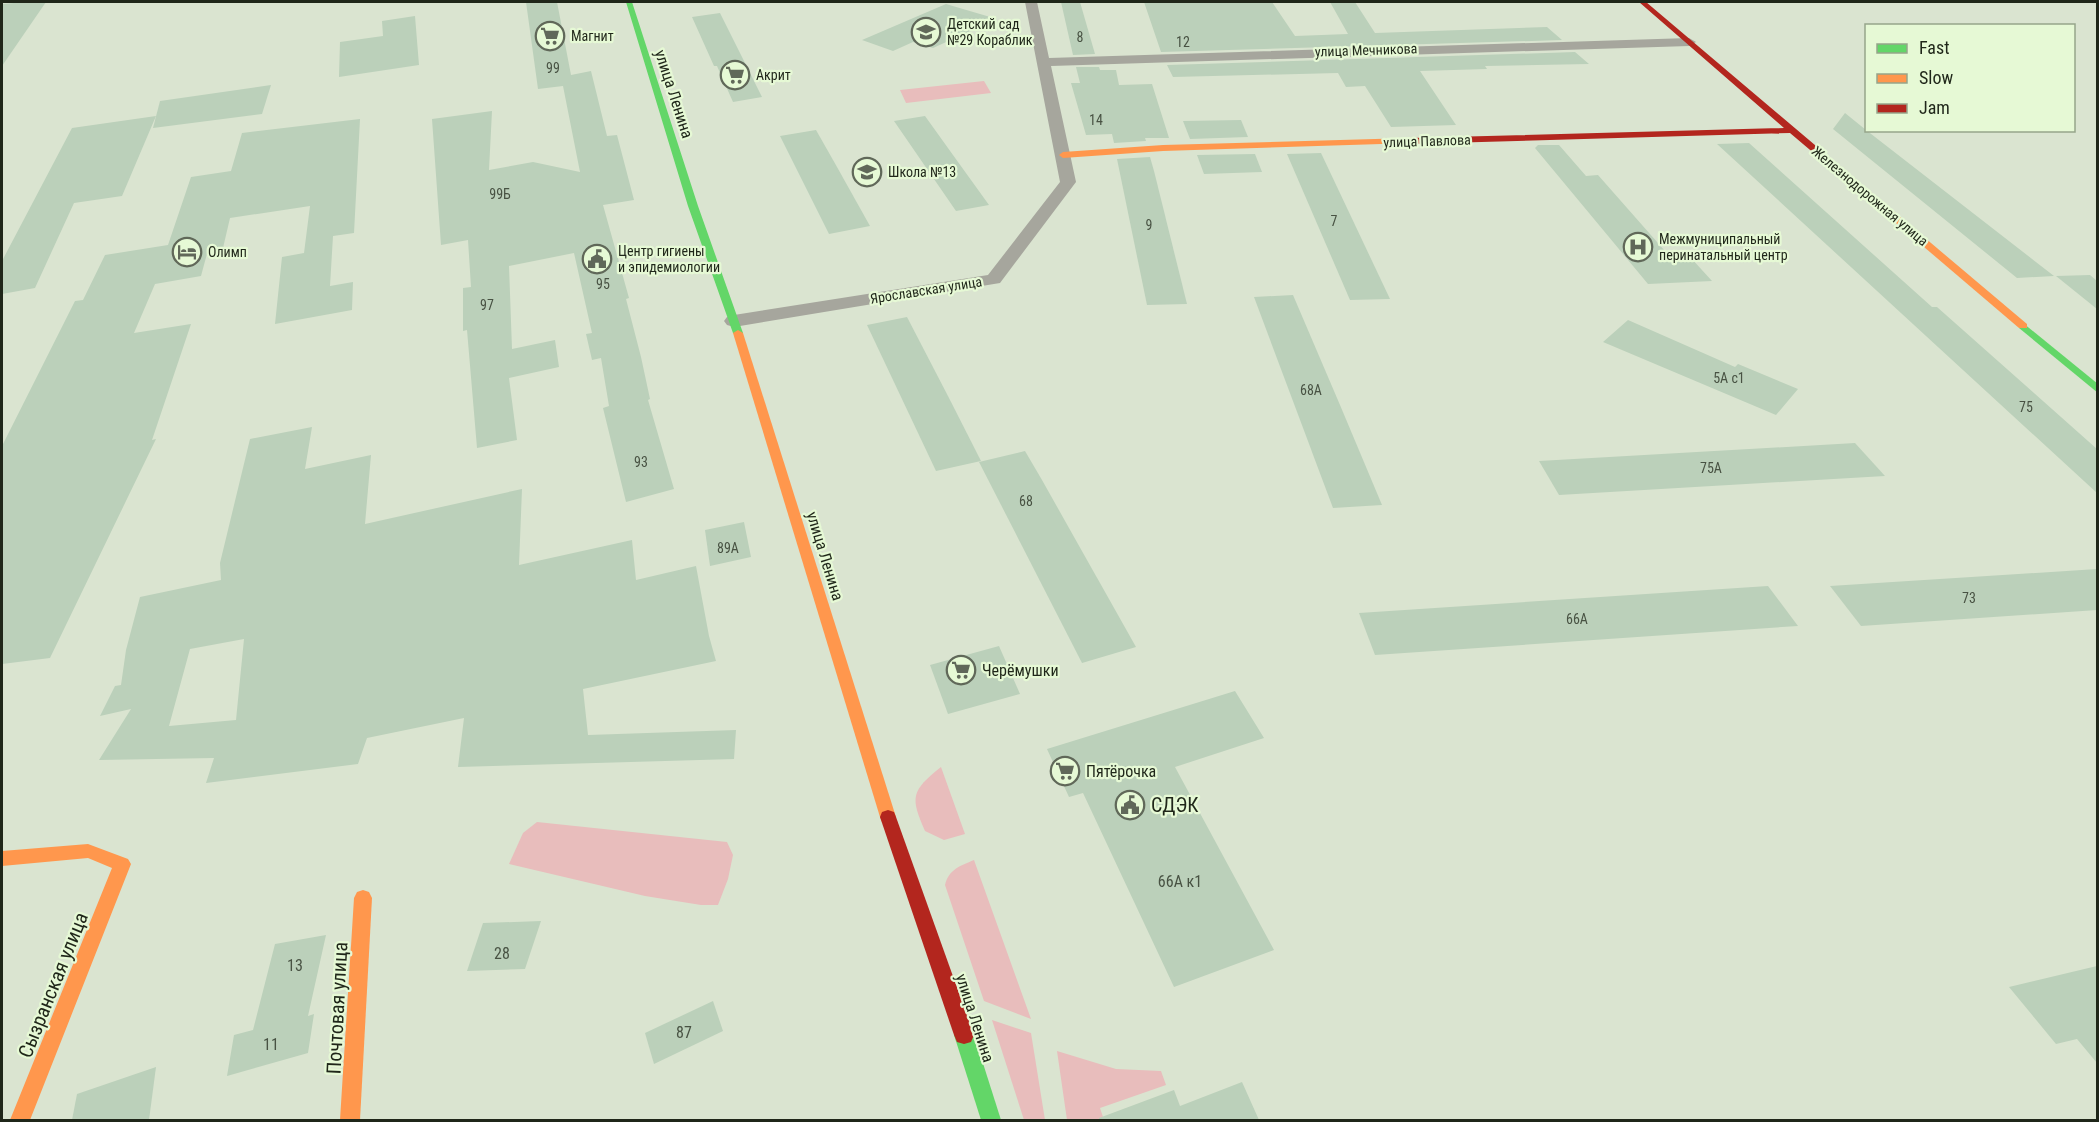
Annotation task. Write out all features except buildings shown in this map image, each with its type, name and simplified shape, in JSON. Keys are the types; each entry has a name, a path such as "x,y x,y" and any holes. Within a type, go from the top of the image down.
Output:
{"street":[{"name":"улица Ленина","path":"629,2 693,206 734,321 875,780 952,998 991,1120"},
{"name":"Ярославская улица","path":"734,321 994,279 1068,182 1031,2"},
{"name":"Железнодорожная улица","path":"1642,2 2097,390"},
{"name":"улица Мечникова","path":"1043,62 1689,42"},
{"name":"улица Павлова","path":"1064,155 1163,148 1792,130"},
{"name":"Сызранская улица","path":"2,858 88,851 122,864 20,1120"},
{"name":"Почтовая улица","path":"350,1120 363,898"}],"shaded area":[{"path":"984,81 991,93 906,103 900,90"},
{"path":"941,767 965,834 944,840 925,831 916,802 916,795 924,782"},
{"path":"537,822 727,842 733,855 728,879 718,905 701,905 645,896 509,864 523,833"},
{"path":"974,860 1031,1019 984,1001 945,885 952,872"},
{"path":"992,1020 1031,1033 1045,1120 1024,1120"},
{"path":"1057,1051 1116,1069 1161,1071 1166,1085 1100,1108 1104,1120 1067,1120"}],"traffic: fast":[{"path":"629,2 693,206 738,333"},
{"path":"2023,326 2098,390"},
{"path":"964,1035 991,1120"}],"traffic: slow":[{"path":"1063,155 1163,148 1410,141"},
{"path":"1845,175 2023,326"},
{"path":"738,333 888,817"},
{"path":"2,858 88,851 122,864 20,1120"},
{"path":"350,1120 363,898"}],"traffic: jam":[{"path":"1642,2 1845,175"},
{"path":"1410,141 1792,130"},
{"path":"888,817 964,1035"}],"place":[{"name":"Детский сад №29 Кораблик","path":"926,32"},
{"name":"Магнит","path":"550,36"},
{"name":"Акрит","path":"735,75"},
{"name":"Школа №13","path":"867,172"},
{"name":"Межмуниципальный перинатальный центр","path":"1638,247"},
{"name":"Олимп","path":"187,252"},
{"name":"Центр гигиены и эпидемиологии","path":"597,259"},
{"name":"Черёмушки","path":"961,670"},
{"name":"Пятёрочка","path":"1065,771"},
{"name":"СДЭК","path":"1130,805"}]}
